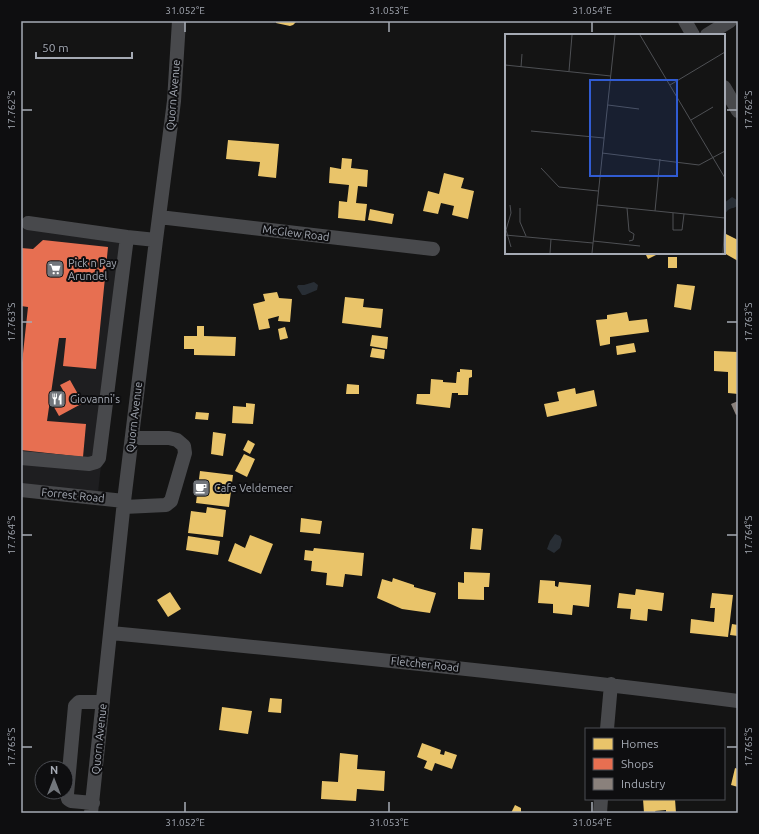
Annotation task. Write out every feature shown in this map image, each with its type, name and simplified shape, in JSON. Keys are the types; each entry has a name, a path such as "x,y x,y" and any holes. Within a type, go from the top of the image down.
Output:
{"street":[{"name":"Quorn Avenue","path":"92,808 124,504 174,101 179,21"},
{"path":"685,21 692,34"},
{"path":"709,34 730,21"},
{"path":"725,89 738,111"},
{"name":"McGlew Road","path":"160,217 433,249"},
{"path":"28,223 156,240"},
{"path":"21,458 89,464 96,462 100,458 127,237"},
{"name":"Forrest Road","path":"21,490 124,504 166,505 172,501 186,453 184,446 177,440 169,438 132,438"},
{"name":"Fletcher Road","path":"111,632 611,684 738,701"},
{"path":"607,728 611,684"},
{"path":"92,808 71,801 68,799 67,794 76,704 78,702 103,702"},
{"path":"600,813 601,800"}],"shaded area":[{"path":"732,197 737,200 737,205 725,214 725,202"},
{"path":"21,225 126,233 98,493 21,485"},
{"path":"314,282 318,285 317,290 305,295 302,295 297,287 298,285"},
{"path":"555,534 560,536 562,540 560,548 554,553 547,549"}],"building: Homes":[{"path":"276,21 296,22 290,26 276,23"},
{"path":"228,140 279,144 276,178 258,176 260,162 226,159"},
{"path":"342,158 352,159 351,168 368,170 367,187 358,186 356,203 367,204 365,221 338,218 339,201 347,202 349,185 329,183 330,167 341,169"},
{"path":"444,173 464,178 461,188 474,191 468,219 452,215 454,206 441,203 438,214 423,211 428,191 439,194"},
{"path":"370,209 394,214 392,224 368,220"},
{"path":"725,234 738,240 738,261 725,254"},
{"path":"646,254 658,254 648,259"},
{"path":"668,257 677,257 677,268 668,268"},
{"path":"677,284 695,286 691,310 674,307"},
{"path":"277,292 279,298 292,299 290,322 278,321 279,316 268,319 270,328 259,330 253,304 265,301 263,294"},
{"path":"345,297 364,299 363,307 383,309 381,328 342,323"},
{"path":"627,312 629,321 647,319 649,332 610,337 610,344 600,346 596,320 607,319 607,315"},
{"path":"197,326 204,326 204,336 236,337 235,356 194,355 194,349 184,349 184,336 197,336"},
{"path":"285,327 288,338 280,340 278,329"},
{"path":"372,335 388,337 387,349 370,346"},
{"path":"634,343 636,352 617,355 616,346"},
{"path":"372,348 385,350 384,359 370,357"},
{"path":"714,351 738,352 738,394 728,393 728,372 714,371"},
{"path":"460,369 472,370 472,377 469,378 468,395 458,395 458,393 452,393 450,408 416,404 417,394 430,394 431,379 456,383 457,372 460,372"},
{"path":"347,384 359,385 359,394 346,394"},
{"path":"575,388 576,394 594,390 597,406 547,417 544,404 559,401 557,392"},
{"path":"246,403 255,404 253,424 232,423 233,406 246,407"},
{"path":"196,412 209,413 208,420 195,419"},
{"path":"213,432 226,434 223,456 211,454"},
{"path":"248,440 255,444 250,454 243,450"},
{"path":"244,454 255,459 247,477 235,471"},
{"path":"200,471 233,475 229,507 196,503"},
{"path":"207,507 226,510 223,537 188,533 191,511 206,513"},
{"path":"301,518 322,521 320,534 300,532"},
{"path":"472,528 483,529 481,550 470,549"},
{"path":"250,535 273,544 261,574 228,561 235,543 245,548"},
{"path":"188,536 220,541 218,555 186,550"},
{"path":"314,548 364,553 362,576 345,574 343,587 326,585 327,573 311,571 312,561 304,560 305,550 313,551"},
{"path":"464,572 490,573 489,587 484,587 484,600 458,599 458,582 464,583"},
{"path":"393,578 414,585 414,587 436,593 430,613 402,609 377,598 382,579 392,582"},
{"path":"540,580 555,581 555,586 558,587 559,582 591,585 589,607 573,605 572,615 553,613 553,604 538,603"},
{"path":"636,589 664,593 662,611 648,609 647,621 630,619 631,609 617,608 619,593 635,595"},
{"path":"170,592 181,609 168,617 157,600"},
{"path":"712,593 733,595 728,637 690,633 691,619 714,622 715,608 710,608"},
{"path":"732,624 738,625 738,636 730,635"},
{"path":"270,698 282,699 281,713 268,712"},
{"path":"222,707 252,711 248,734 219,730"},
{"path":"422,743 441,750 440,754 444,755 445,751 457,755 452,769 435,763 432,771 424,768 427,761 417,757"},
{"path":"340,753 358,755 357,769 385,771 384,791 357,789 356,801 321,799 322,781 338,782"},
{"path":"735,768 738,769 738,787 731,785"},
{"path":"643,800 675,800 676,813 666,813 666,810 655,811 656,813 644,813"},
{"path":"515,805 521,808 521,813 511,813"}],"building: Shops":[{"path":"43,240 108,247 96,369 63,366 66,338 59,338 47,421 86,424 83,457 21,450 21,372 28,307 21,306 21,248 33,249"},
{"path":"70,380 83,403 59,416 50,400 64,392 60,385"}],"building: Industry":[{"path":"738,401 738,414 736,415 731,404"}],"place":[{"name":"Pick n Pay Arundel","path":"55,269"},
{"name":"Giovanni's","path":"57,399"},
{"name":"Cafe Veldemeer","path":"201,488"}]}
